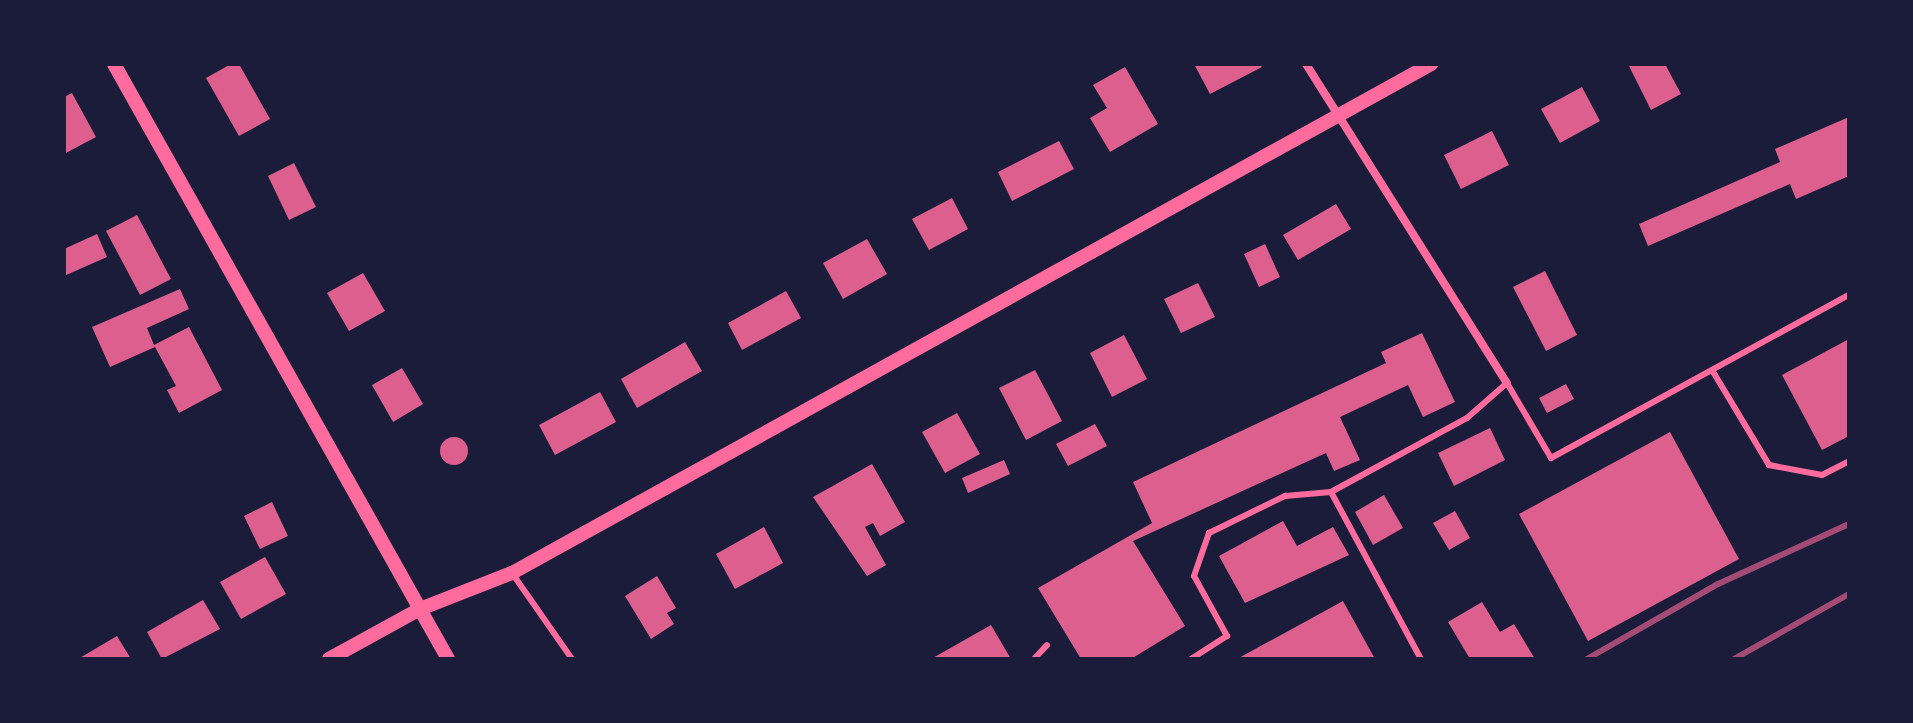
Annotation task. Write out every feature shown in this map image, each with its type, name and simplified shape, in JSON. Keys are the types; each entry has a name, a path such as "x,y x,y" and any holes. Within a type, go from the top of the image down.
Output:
{"street":[{"path":"114,64 448,659"},
{"path":"1306,64 1335,115 1507,383"},
{"path":"329,659 420,609 512,573 1431,64"}],"lane":[{"path":"1191,659 1227,636 1194,576 1209,533 1285,496 1331,492 1467,418 1507,383 1551,458 1849,295"},
{"path":"1712,370 1769,465 1822,475 1849,461"},
{"path":"1331,492 1421,659"},
{"path":"512,573 572,659"},
{"path":"1034,659 1047,645"}],"building":[{"path":"231,64 239,64 270,119 239,136 206,78"},
{"path":"1194,64 1260,64 1262,67 1210,94"},
{"path":"1628,64 1665,64 1681,94 1651,110"},
{"path":"1125,67 1158,124 1110,152 1090,118 1107,108 1093,85"},
{"path":"1582,87 1600,121 1560,143 1541,109"},
{"path":"72,93 96,137 64,154 64,97"},
{"path":"1849,117 1849,176 1796,199 1790,184 1648,246 1639,224 1780,162 1775,149"},
{"path":"1492,131 1509,165 1461,189 1444,155"},
{"path":"1059,141 1074,169 1012,201 998,172"},
{"path":"294,163 316,207 289,220 268,176"},
{"path":"952,198 968,229 929,250 912,219"},
{"path":"1336,204 1351,229 1298,260 1283,235"},
{"path":"137,215 171,279 140,295 106,231"},
{"path":"97,234 107,257 64,276 64,249"},
{"path":"867,239 887,274 843,299 823,263"},
{"path":"1265,244 1280,277 1259,287 1244,254"},
{"path":"1545,271 1577,335 1546,351 1513,287"},
{"path":"363,273 385,311 349,331 327,293"},
{"path":"1198,283 1215,317 1181,333 1164,299"},
{"path":"180,289 189,309 147,328 154,345 189,327 222,390 179,413 167,390 176,386 155,347 110,367 92,327"},
{"path":"786,291 801,318 742,350 728,323"},
{"path":"1422,333 1455,402 1423,417 1408,385 1340,417 1360,460 1334,471 1326,453 1133,541 1185,626 1131,659 1081,659 1038,588 1152,523 1133,482 1386,363 1381,352"},
{"path":"1124,335 1147,379 1112,397 1090,353"},
{"path":"1849,339 1849,436 1822,450 1782,375"},
{"path":"685,342 702,371 637,408 621,379"},
{"path":"402,368 423,404 393,422 372,385"},
{"path":"1035,370 1062,421 1026,440 999,388"},
{"path":"1566,384 1574,399 1547,413 1539,398"},
{"path":"600,392 616,422 555,455 539,425"},
{"path":"957,413 980,454 945,473 922,432"},
{"path":"1095,424 1107,446 1068,466 1056,444"},
{"path":"1490,428 1505,460 1454,486 1438,453"},
{"path":"1670,432 1739,559 1588,641 1519,514"},
{"path":"454,437 464,441 468,451 464,461 454,465 444,461 440,451 444,441"},
{"path":"1004,460 1010,474 968,493 962,478"},
{"path":"872,464 905,522 880,536 873,523 865,527 886,565 867,576 813,497"},
{"path":"1384,495 1403,528 1373,545 1355,512"},
{"path":"272,502 288,536 260,549 244,516"},
{"path":"1455,511 1470,538 1449,550 1433,523"},
{"path":"1283,521 1297,546 1333,527 1349,555 1245,603 1219,556"},
{"path":"764,527 783,563 735,589 716,554"},
{"path":"265,557 286,594 241,619 220,582"},
{"path":"657,576 676,608 667,613 674,624 651,639 625,596"},
{"path":"203,600 220,629 162,659 147,632"},
{"path":"1343,601 1375,659 1237,659"},
{"path":"1482,602 1500,632 1514,624 1535,659 1470,659 1448,622"},
{"path":"991,625 1011,659 931,659"},
{"path":"117,636 131,659 78,659"}],"railway":[{"path":"1587,659 1718,584 1849,524"},
{"path":"1734,659 1849,594"}]}
